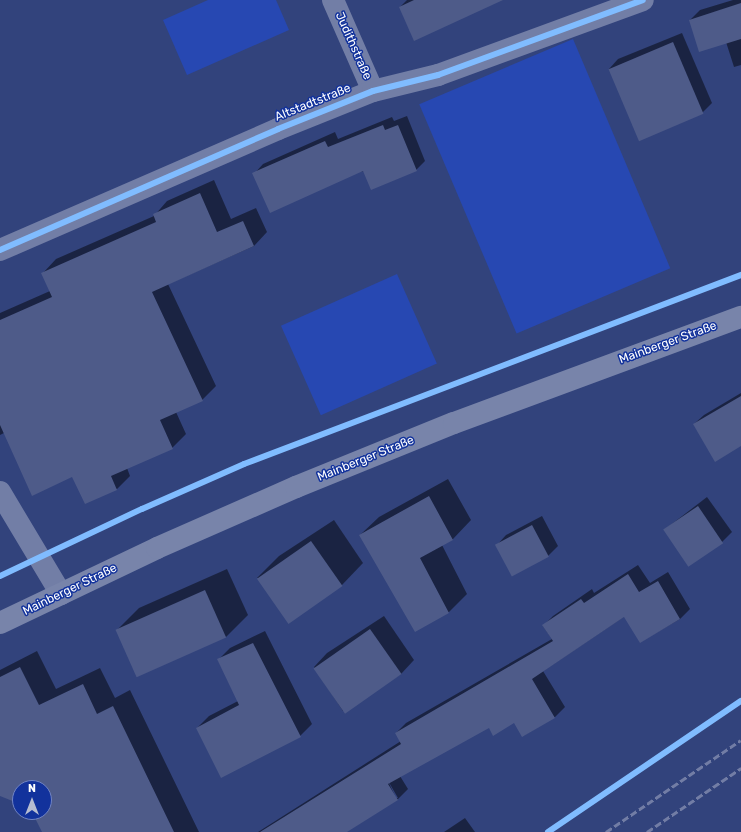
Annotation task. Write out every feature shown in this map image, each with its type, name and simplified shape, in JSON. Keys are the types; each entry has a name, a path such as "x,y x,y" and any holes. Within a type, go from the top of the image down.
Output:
{"main road":[{"name":"Mainberger Straße","path":"0,623 157,548 312,480 462,421 741,317"}],"street":[{"name":"Judithstraße","path":"333,0 373,91"},
{"name":"Altstadtstraße","path":"0,250 278,129 373,91 438,75 643,0"},
{"path":"0,492 61,594"}],"shaded area":[{"path":"208,0 276,0 289,30 187,75 163,20"},
{"path":"573,39 670,268 517,333 419,104"},
{"path":"397,274 437,364 321,415 281,326"}],"building":[{"path":"414,0 503,0 414,41 399,7"},
{"path":"741,3 741,39 699,52 689,20"},
{"path":"673,42 703,114 639,141 609,69"},
{"path":"383,125 385,130 398,125 417,171 371,190 363,171 270,213 252,173 325,141 328,147"},
{"path":"200,193 217,232 243,221 254,246 152,292 203,401 160,420 173,449 111,476 117,490 85,504 72,477 32,496 0,425 0,320 52,297 41,273 156,222 153,214"},
{"path":"741,396 741,446 715,462 693,424"},
{"path":"429,496 453,540 420,558 449,613 415,632 359,535"},
{"path":"698,506 723,543 688,567 663,529"},
{"path":"532,525 549,557 512,577 495,545"},
{"path":"311,541 343,586 288,624 257,579"},
{"path":"628,574 639,592 658,581 680,619 640,643 624,617 532,679 555,718 522,737 514,723 493,736 489,728 388,784 398,800 347,832 260,832 401,744 395,733 553,641 542,625 581,599 584,603"},
{"path":"205,590 226,638 137,677 115,630"},
{"path":"370,629 402,674 345,714 313,669"},
{"path":"253,643 301,737 221,778 196,728 239,705 217,659"},
{"path":"20,667 39,705 83,684 97,714 113,706 174,832 42,832 36,820 52,820 52,780 12,780 12,801 0,796 0,677"}],"railway":[{"path":"606,832 741,740"},
{"path":"647,832 741,768"}],"cycle path":[{"path":"0,250 278,129 373,91 438,75 643,0"},
{"path":"0,576 142,509 244,464 741,275"},
{"path":"548,832 741,701"}]}
